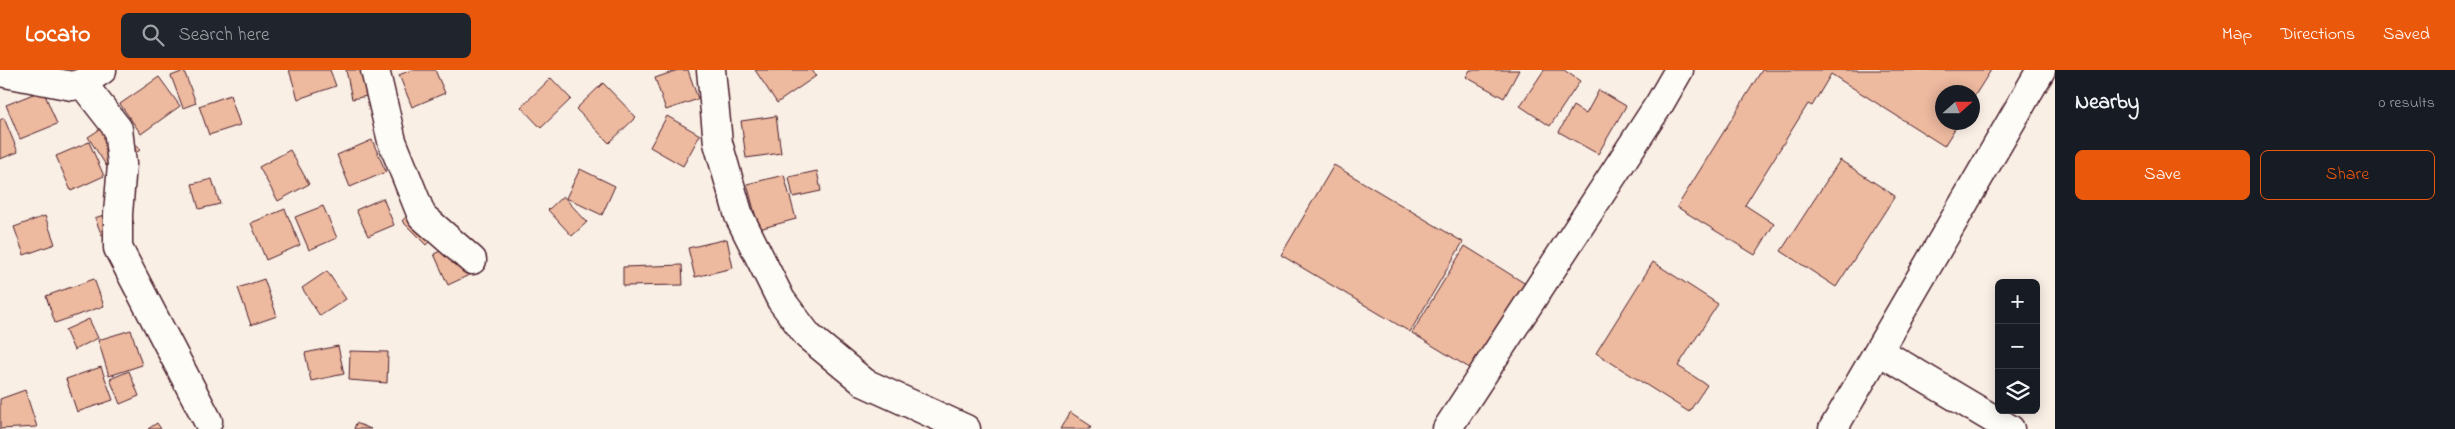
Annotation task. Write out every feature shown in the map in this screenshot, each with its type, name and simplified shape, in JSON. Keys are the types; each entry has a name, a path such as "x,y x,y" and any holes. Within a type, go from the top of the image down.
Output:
{"street":[{"path":"375,70 392,141 422,216 472,260"},
{"path":"710,70 718,143 739,216 781,300 808,336 865,383 966,429"},
{"path":"1447,429 1660,103 1679,70"},
{"path":"1833,429 2041,70"},
{"path":"0,72 72,86 92,76 118,129 122,164 118,214 118,248 208,421"},
{"path":"1878,351 2010,429"}],"building":[{"path":"289,70 330,70 336,86 298,99"},
{"path":"346,70 388,70 392,91 352,99"},
{"path":"411,70 435,70 445,93 412,107 399,75"},
{"path":"678,70 688,70 698,99 666,110 655,78"},
{"path":"755,70 812,70 816,76 777,103"},
{"path":"1470,70 1519,70 1504,98 1466,77"},
{"path":"1544,70 1564,70 1580,81 1550,126 1520,106"},
{"path":"1762,70 1991,70 1980,87 1980,85 1935,85 1935,130 1954,130 1944,146 1831,74 1812,106 1808,104 1745,205 1774,224 1755,255 1677,207"},
{"path":"184,71 196,103 183,108 171,76"},
{"path":"159,77 180,106 141,134 120,104"},
{"path":"551,78 571,99 541,128 521,107"},
{"path":"603,83 636,117 609,143 576,109"},
{"path":"43,90 57,124 20,139 6,105"},
{"path":"1599,90 1626,106 1598,154 1559,132 1573,106 1586,114"},
{"path":"230,95 240,125 209,135 199,106"},
{"path":"667,116 700,135 683,166 650,147"},
{"path":"776,116 781,153 746,158 741,121"},
{"path":"119,117 140,150 109,170 88,137"},
{"path":"4,118 18,152 0,159 0,120"},
{"path":"372,140 386,172 350,187 337,155"},
{"path":"89,142 104,176 71,191 56,156"},
{"path":"290,150 309,184 278,201 259,167"},
{"path":"1840,160 1895,196 1836,287 1781,251"},
{"path":"1334,165 1463,242 1410,332 1281,255"},
{"path":"580,169 615,186 602,215 566,198"},
{"path":"817,171 821,191 793,197 789,177"},
{"path":"784,175 796,219 759,229 747,184"},
{"path":"212,179 220,204 199,209 192,184"},
{"path":"563,196 587,222 572,236 548,210"},
{"path":"383,198 394,225 368,236 356,210"},
{"path":"417,205 442,229 426,245 402,221"},
{"path":"128,206 134,224 102,236 95,218"},
{"path":"323,206 337,238 309,250 295,217"},
{"path":"285,209 300,245 266,260 251,223"},
{"path":"45,216 55,244 24,255 14,227"},
{"path":"466,239 480,270 448,285 434,254"},
{"path":"727,239 733,268 695,277 688,248"},
{"path":"1465,246 1529,286 1476,372 1412,333"},
{"path":"1653,262 1718,304 1678,366 1707,385 1689,412 1596,353"},
{"path":"682,265 683,285 623,286 623,267"},
{"path":"327,271 346,299 320,316 302,288"},
{"path":"94,279 104,306 55,323 46,296"},
{"path":"264,279 277,316 251,325 238,288"},
{"path":"89,319 98,338 74,350 65,330"},
{"path":"131,330 142,365 109,376 98,340"},
{"path":"338,346 344,374 311,381 305,353"},
{"path":"350,351 388,352 387,383 349,380"},
{"path":"101,367 113,400 77,412 66,379"},
{"path":"129,371 139,396 120,404 110,379"},
{"path":"25,390 37,427 0,429 0,399"},
{"path":"1070,412 1091,426 1090,429 1060,429"},
{"path":"157,423 161,429 148,429"},
{"path":"356,423 371,429 354,429"}]}
